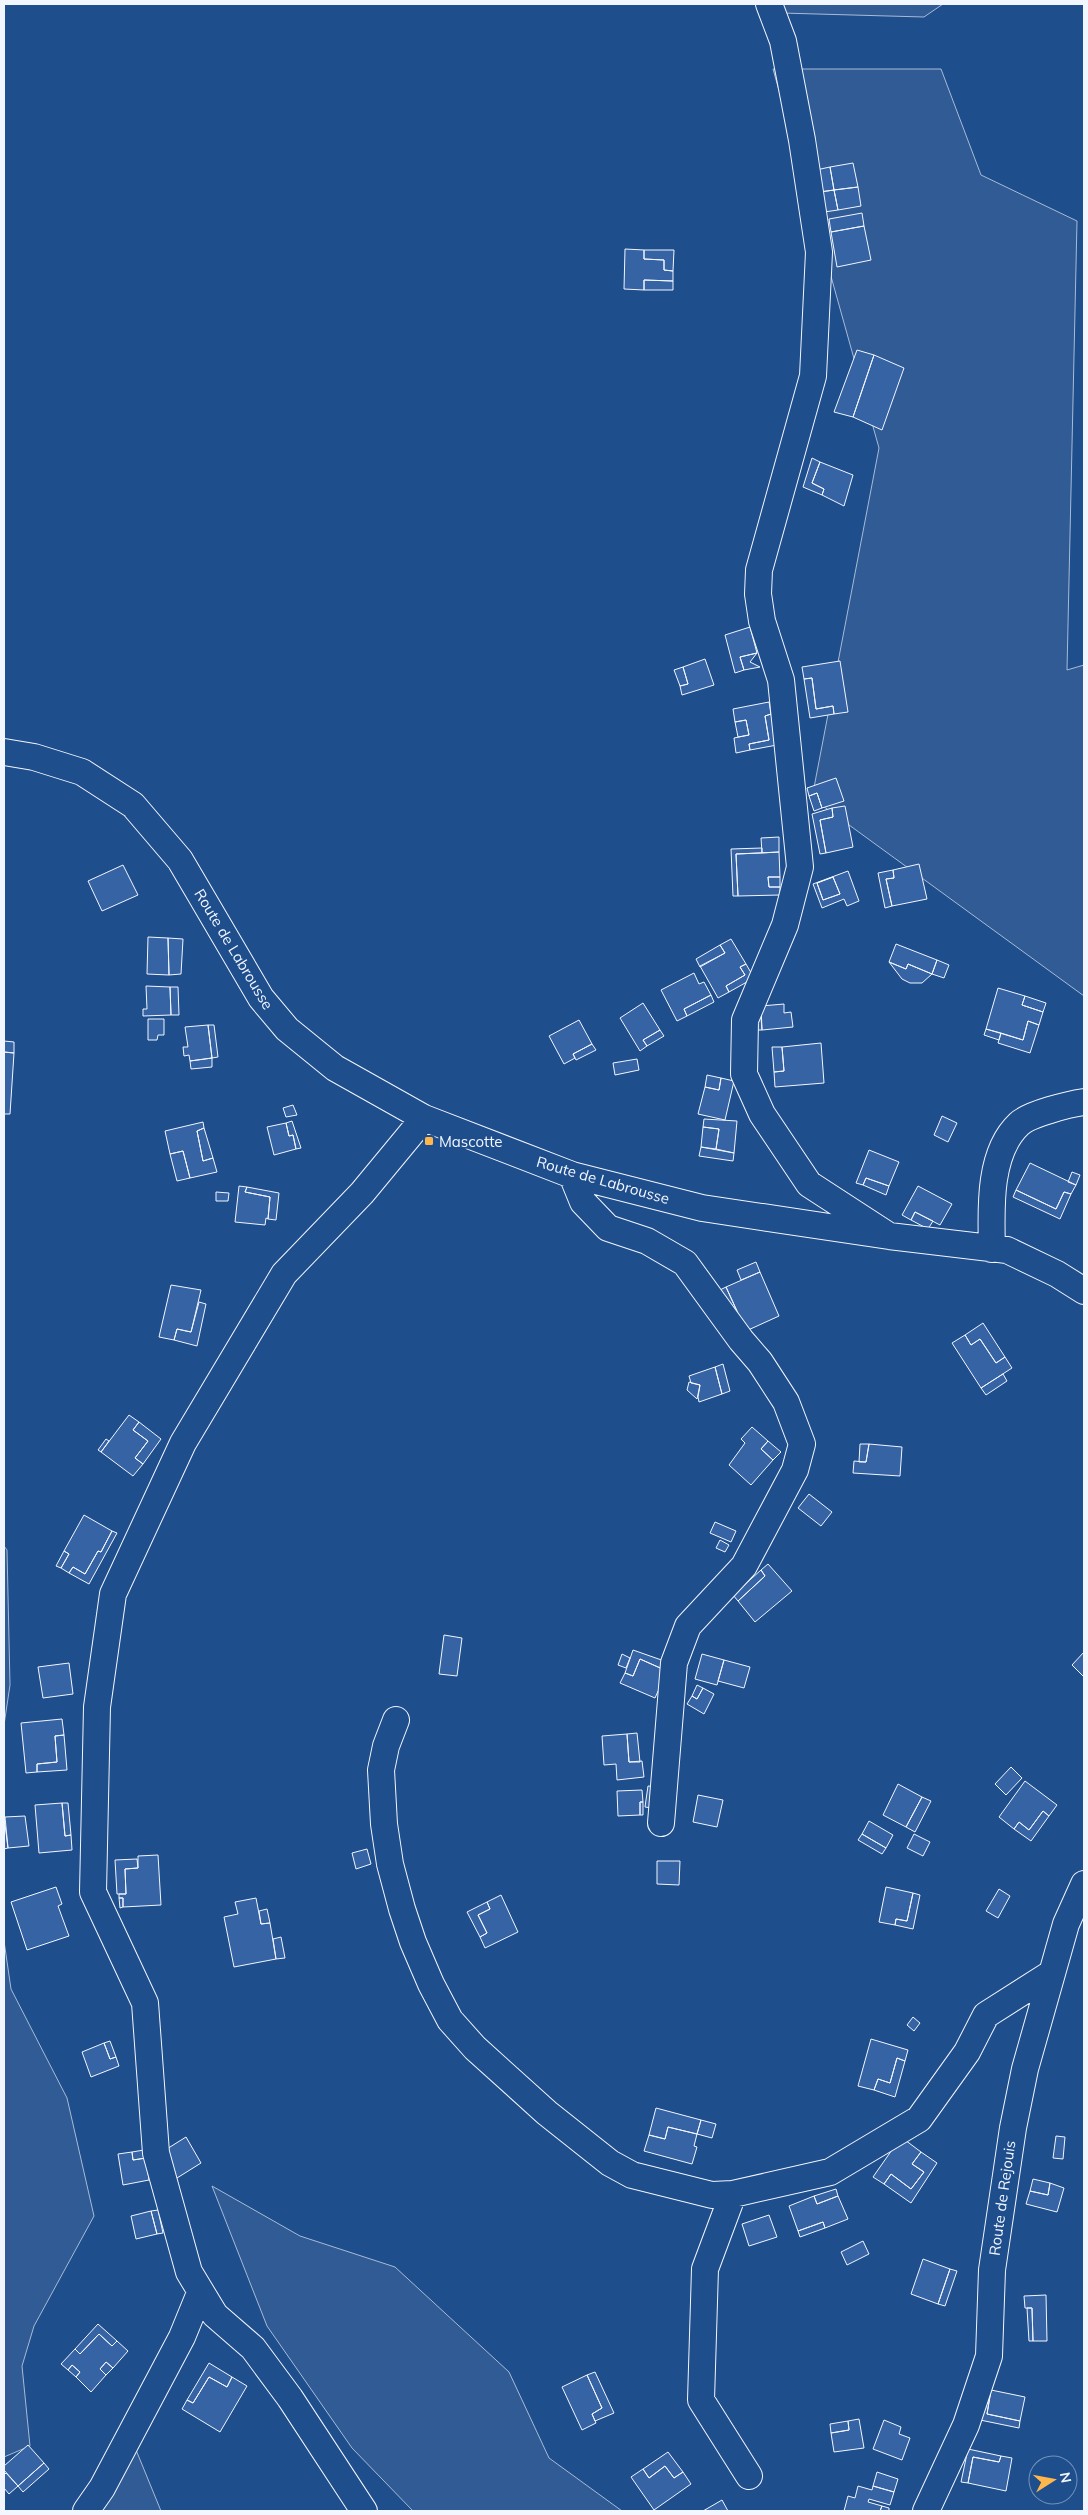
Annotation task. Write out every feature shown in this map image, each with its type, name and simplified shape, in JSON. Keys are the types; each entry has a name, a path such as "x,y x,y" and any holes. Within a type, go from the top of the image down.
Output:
{"street":[{"path":"769,4 783,41 802,140 819,252 812,376 759,570 758,594 762,621 780,680 800,867 785,925 745,1020 744,1074 762,1114 809,1184 888,1236"},
{"name":"Route de Labrousse","path":"4,752 34,757 82,772 133,805 180,860 261,998 287,1030 334,1068 424,1118 572,1175 702,1208 888,1236 1007,1250 1058,1274 1084,1291"},
{"path":"992,1249 991,1194 1002,1150 1020,1123 1066,1104 1084,1102"},
{"path":"364,2511 290,2398 253,2348 215,2315 189,2272 156,2153 145,2004 93,1892 98,1707 113,1594 183,1443 284,1274 362,1193 424,1118"},
{"path":"572,1175 584,1202 608,1228 647,1240 685,1263 740,1340 760,1362 786,1402 802,1444 795,1470 744,1566 688,1626 674,1663 661,1824"},
{"path":"396,1720 386,1746 381,1770 381,1801 390,1864 412,1942 430,1984 450,2020 475,2048 548,2113 610,2162 632,2174 712,2195 733,2194 830,2172 919,2119 967,2052 986,2015 1052,1973"},
{"name":"Route de Rejouis","path":"926,2511 966,2425 988,2356 992,2270 1011,2138 1025,2069 1066,1924 1084,1884"},
{"path":"733,2194 704,2269 701,2400 749,2476"},
{"path":"86,2511 102,2488 182,2337 200,2293"}],"shaded area":[{"path":"762,4 943,4 924,17 781,13"},
{"path":"773,69 941,69 981,175 1077,221 1067,670 1084,665 1084,996 812,798 879,448"},
{"path":"4,1546 7,1550 10,1685 4,1725"},
{"path":"4,1941 11,1989 67,2098 94,2216 34,2326 22,2366 30,2446 4,2457"},
{"path":"212,2186 300,2236 395,2267 509,2372 549,2458 622,2511 413,2511 352,2448 267,2326"},
{"path":"134,2445 161,2511 93,2511"}],"building":[{"path":"853,163 858,187 834,190 830,167"},
{"path":"830,167 834,190 820,192 816,170"},
{"path":"858,187 861,206 838,210 834,190"},
{"path":"834,190 838,210 824,212 820,192"},
{"path":"862,213 864,226 831,232 829,219"},
{"path":"864,226 871,260 837,267 831,232"},
{"path":"625,249 644,250 644,259 664,260 664,270 673,271 673,281 644,280 644,290 624,289"},
{"path":"644,250 674,250 673,271 664,270 664,260 644,259"},
{"path":"644,280 673,281 673,290 644,290"},
{"path":"857,350 874,355 853,417 834,412"},
{"path":"874,355 904,368 882,430 853,417"},
{"path":"812,458 820,462 812,483 824,489 822,495 803,487"},
{"path":"820,462 853,475 844,506 822,495 824,489 812,483"},
{"path":"750,627 757,653 740,657 744,670 735,673 725,635"},
{"path":"757,653 750,662 760,667 744,670 740,657"},
{"path":"705,659 714,685 682,695 680,686 688,684 683,667"},
{"path":"840,661 848,712 834,714 833,706 816,709 812,678 804,679 802,667"},
{"path":"683,667 688,684 680,686 674,670"},
{"path":"812,678 816,709 833,706 834,714 810,718 804,679"},
{"path":"769,702 771,714 765,716 769,740 749,744 750,750 736,753 734,738 749,735 746,720 735,722 733,709"},
{"path":"771,714 777,745 750,750 749,744 769,740 765,716"},
{"path":"746,720 749,735 738,737 735,722"},
{"path":"836,778 844,801 822,808 817,793 809,796 807,788"},
{"path":"817,793 822,808 814,811 809,796"},
{"path":"845,806 853,847 826,853 820,820 833,817 832,808"},
{"path":"832,808 833,817 820,820 826,853 820,854 812,814"},
{"path":"779,837 779,852 762,853 761,838"},
{"path":"762,848 762,853 736,854 738,896 733,896 731,849"},
{"path":"779,852 780,877 768,877 769,887 780,887 780,895 738,896 736,854"},
{"path":"919,864 927,899 892,906 886,879 894,878 893,870"},
{"path":"123,865 138,895 102,911 88,881"},
{"path":"893,870 894,878 886,879 892,906 885,908 878,873"},
{"path":"848,871 859,901 847,906 844,899 822,908 813,884","holes":["833,877 840,894 823,900 817,883"]},
{"path":"768,877 780,877 780,887 769,887"},
{"path":"833,877 840,894 823,900 817,883"},
{"path":"148,937 168,938 169,975 147,974"},
{"path":"168,938 183,939 181,974 169,975"},
{"path":"731,939 746,964 740,967 745,975 726,986 729,992 718,998 700,966 725,953 720,945"},
{"path":"896,944 937,960 932,974 908,964 906,969 889,962"},
{"path":"720,945 725,953 700,967 696,959"},
{"path":"937,960 949,965 944,978 932,974"},
{"path":"889,962 906,969 908,964 932,974 922,983 910,983 902,979"},
{"path":"746,964 754,978 729,992 726,986 745,975 740,967"},
{"path":"694,973 699,984 704,982 711,995 684,1009 687,1016 677,1021 661,990"},
{"path":"146,986 170,987 171,1015 143,1016 143,1009 147,1009"},
{"path":"170,987 178,987 179,1015 171,1015"},
{"path":"998,988 1025,996 1022,1005 1043,1012 1039,1025 1028,1021 1023,1040 986,1029"},
{"path":"711,995 714,1002 687,1016 684,1009"},
{"path":"1025,996 1046,1003 1043,1012 1022,1005"},
{"path":"643,1003 660,1030 643,1040 647,1046 640,1051 620,1018"},
{"path":"784,1004 784,1013 791,1012 793,1027 762,1030 761,1006"},
{"path":"754,1017 761,1017 762,1030 755,1030"},
{"path":"148,1019 164,1019 164,1035 158,1035 157,1040 148,1040"},
{"path":"579,1020 592,1044 573,1054 575,1058 564,1064 549,1036"},
{"path":"1028,1021 1039,1025 1030,1053 998,1043 1001,1033 1023,1040"},
{"path":"208,1025 214,1025 218,1057 212,1058"},
{"path":"208,1025 212,1058 190,1061 189,1055 184,1056 183,1047 188,1047 185,1027"},
{"path":"986,1029 1001,1033 999,1040 984,1035"},
{"path":"660,1030 664,1036 647,1046 643,1040"},
{"path":"4,1041 14,1042 14,1053 4,1052"},
{"path":"821,1043 824,1083 775,1087 774,1072 784,1071 782,1047"},
{"path":"592,1044 596,1050 576,1060 573,1054"},
{"path":"772,1047 782,1047 784,1071 774,1072"},
{"path":"4,1052 14,1053 10,1114 4,1114"},
{"path":"212,1058 212,1067 191,1069 190,1061"},
{"path":"637,1059 639,1070 615,1075 613,1063"},
{"path":"707,1075 721,1078 719,1090 705,1087"},
{"path":"721,1078 734,1081 725,1120 698,1114 705,1087 719,1090"},
{"path":"293,1105 297,1115 286,1117 283,1108"},
{"path":"942,1116 957,1123 948,1142 934,1135"},
{"path":"704,1119 737,1121 734,1153 716,1149 719,1129 703,1127"},
{"path":"292,1121 301,1148 296,1149 293,1135 289,1136 286,1123"},
{"path":"203,1122 204,1128 197,1131 203,1161 213,1158 217,1172 190,1178 183,1151 170,1154 165,1131"},
{"path":"286,1123 289,1136 293,1135 296,1149 274,1155 267,1127"},
{"path":"703,1127 719,1129 716,1149 701,1147"},
{"path":"204,1128 213,1158 203,1161 197,1131"},
{"path":"701,1147 734,1153 733,1161 699,1156"},
{"path":"869,1150 899,1162 889,1186 866,1178 863,1185 856,1183"},
{"path":"183,1151 190,1178 177,1181 170,1154"},
{"path":"1030,1163 1076,1185 1071,1194 1064,1192 1056,1209 1016,1190"},
{"path":"1072,1172 1080,1175 1076,1185 1068,1182"},
{"path":"866,1178 889,1186 886,1195 863,1185"},
{"path":"239,1186 247,1187 245,1192 270,1197 268,1219 266,1218 265,1225 235,1222"},
{"path":"918,1186 952,1204 940,1225 915,1212 911,1220 902,1215"},
{"path":"247,1187 279,1193 276,1220 268,1219 270,1197 245,1192"},
{"path":"1016,1190 1056,1209 1064,1192 1071,1194 1060,1219 1013,1197"},
{"path":"216,1192 229,1193 228,1201 216,1201"},
{"path":"915,1212 933,1221 928,1229 911,1220"},
{"path":"756,1262 760,1272 741,1280 737,1270"},
{"path":"760,1272 779,1316 746,1331 726,1287"},
{"path":"171,1285 201,1290 191,1332 177,1329 174,1340 159,1337"},
{"path":"726,1287 737,1311 729,1314 718,1291"},
{"path":"199,1302 206,1304 197,1346 174,1340 177,1329 191,1332"},
{"path":"983,1323 1005,1357 996,1363 980,1339 971,1345 965,1335"},
{"path":"965,1335 971,1345 980,1339 996,1363 1005,1357 1012,1368 981,1388 952,1343"},
{"path":"723,1364 730,1391 722,1394 715,1367"},
{"path":"715,1367 722,1394 699,1402 700,1385 691,1383 689,1376"},
{"path":"1003,1374 1007,1381 986,1395 981,1388"},
{"path":"689,1382 700,1385 697,1399 687,1390"},
{"path":"129,1415 139,1422 133,1430 148,1441 135,1458 143,1464 133,1476 101,1452"},
{"path":"139,1422 161,1439 143,1464 135,1458 148,1441 133,1430"},
{"path":"752,1427 768,1441 761,1449 773,1460 751,1485 729,1465 745,1443 741,1439"},
{"path":"106,1439 109,1441 101,1452 98,1450"},
{"path":"768,1441 781,1452 773,1460 761,1449"},
{"path":"860,1444 869,1444 866,1462 859,1462"},
{"path":"869,1444 902,1447 900,1476 853,1473 854,1461 866,1462"},
{"path":"809,1494 832,1512 821,1526 798,1508"},
{"path":"84,1515 112,1531 101,1552 98,1551 85,1574 73,1567 69,1573 61,1568 69,1554 64,1551"},
{"path":"715,1522 736,1531 731,1542 710,1533"},
{"path":"112,1531 117,1533 89,1584 69,1573 73,1567 85,1574 98,1551 101,1552"},
{"path":"720,1540 729,1545 725,1552 716,1548"},
{"path":"64,1551 69,1554 61,1568 56,1566"},
{"path":"768,1564 792,1591 755,1622 738,1601 765,1576 761,1570"},
{"path":"761,1570 765,1576 738,1601 733,1595"},
{"path":"444,1635 462,1638 457,1676 439,1674"},
{"path":"633,1650 670,1663 667,1671 640,1659 633,1676 625,1673"},
{"path":"1084,1652 1084,1677 1072,1665"},
{"path":"622,1654 630,1658 626,1668 618,1665"},
{"path":"702,1654 724,1660 717,1685 695,1679"},
{"path":"640,1659 667,1671 655,1698 620,1683 625,1673 633,1676"},
{"path":"724,1660 750,1667 744,1688 718,1681"},
{"path":"69,1663 73,1694 43,1698 38,1667"},
{"path":"697,1685 703,1688 697,1699 692,1696"},
{"path":"703,1688 714,1694 704,1714 687,1704 692,1696 697,1699"},
{"path":"62,1719 64,1735 55,1736 57,1762 37,1764 37,1772 26,1773 21,1723"},
{"path":"637,1733 640,1762 629,1762 627,1734"},
{"path":"627,1734 629,1762 642,1761 644,1777 617,1780 616,1764 604,1765 602,1736"},
{"path":"64,1735 67,1770 37,1772 37,1764 57,1762 55,1736"},
{"path":"1011,1767 1022,1778 1006,1795 995,1784"},
{"path":"1025,1781 1057,1805 1049,1816 1043,1811 1029,1830 1019,1822 1014,1829 999,1817"},
{"path":"898,1784 922,1797 906,1827 883,1815"},
{"path":"648,1786 661,1787 658,1809 645,1807"},
{"path":"642,1790 643,1802 640,1802 640,1815 618,1816 617,1791"},
{"path":"698,1795 723,1800 717,1827 693,1822"},
{"path":"922,1797 931,1801 915,1832 906,1827"},
{"path":"640,1802 643,1802 643,1815 640,1815"},
{"path":"62,1803 68,1803 71,1835 65,1836"},
{"path":"62,1803 65,1836 71,1835 72,1850 39,1853 35,1805"},
{"path":"1043,1811 1049,1816 1031,1841 1014,1829 1019,1822 1029,1830"},
{"path":"25,1816 29,1846 8,1848 5,1817"},
{"path":"4,1817 8,1848 4,1849"},
{"path":"869,1821 893,1835 886,1848 862,1834"},
{"path":"862,1834 886,1848 882,1854 858,1840"},
{"path":"914,1834 930,1842 923,1856 907,1848"},
{"path":"367,1849 371,1864 356,1869 352,1853"},
{"path":"158,1855 161,1905 123,1907 123,1898 119,1898 119,1894 126,1894 125,1869 138,1868 138,1856"},
{"path":"137,1859 138,1868 125,1869 126,1894 117,1894 115,1860"},
{"path":"657,1861 680,1861 679,1885 657,1884"},
{"path":"56,1887 62,1904 58,1906 69,1936 27,1950 11,1902"},
{"path":"886,1887 913,1893 907,1921 896,1919 895,1925 879,1922"},
{"path":"999,1889 1010,1896 998,1918 986,1911"},
{"path":"913,1893 920,1895 913,1929 895,1925 896,1919 907,1921"},
{"path":"501,1895 518,1932 485,1948 480,1937 487,1933 478,1915 490,1909 487,1902"},
{"path":"119,1898 123,1898 123,1907 120,1908"},
{"path":"256,1898 261,1924 270,1923 276,1959 234,1967 224,1917 238,1914 235,1902"},
{"path":"487,1902 490,1909 478,1915 487,1933 480,1937 467,1912"},
{"path":"267,1909 270,1923 261,1924 259,1911"},
{"path":"281,1937 285,1958 276,1959 273,1939"},
{"path":"913,2017 920,2023 914,2031 907,2025"},
{"path":"871,2039 908,2050 905,2061 897,2058 890,2083 878,2079 874,2090 858,2086"},
{"path":"110,2041 116,2057 110,2059 104,2043"},
{"path":"104,2043 110,2059 116,2057 119,2066 91,2077 82,2052"},
{"path":"897,2058 905,2061 895,2097 874,2090 878,2079 890,2083"},
{"path":"656,2108 701,2120 697,2134 668,2127 665,2139 649,2135"},
{"path":"701,2120 716,2124 712,2138 697,2134"},
{"path":"668,2127 697,2134 694,2146 697,2147 692,2164 644,2151 649,2135 665,2139"},
{"path":"1056,2136 1065,2137 1063,2159 1053,2158"},
{"path":"186,2137 201,2163 177,2178 162,2152"},
{"path":"901,2137 921,2152 912,2164 924,2172 911,2189 891,2174 884,2184 873,2177"},
{"path":"144,2150 146,2158 133,2160 132,2152"},
{"path":"132,2152 133,2160 146,2158 149,2180 123,2185 118,2154"},
{"path":"921,2152 937,2163 911,2203 884,2184 891,2174 911,2189 924,2172 912,2164"},
{"path":"1033,2179 1050,2183 1048,2195 1030,2191"},
{"path":"1050,2183 1064,2188 1057,2212 1026,2204 1030,2191 1048,2195"},
{"path":"836,2189 838,2196 817,2204 814,2196"},
{"path":"814,2196 817,2204 838,2196 848,2219 825,2228 823,2222 798,2231 789,2206"},
{"path":"158,2210 163,2233 157,2234 151,2211"},
{"path":"151,2211 157,2234 136,2239 131,2216"},
{"path":"769,2215 777,2237 749,2246 742,2224"},
{"path":"823,2222 825,2228 800,2237 798,2231"},
{"path":"863,2241 869,2254 847,2265 841,2252"},
{"path":"923,2259 950,2269 938,2304 911,2294"},
{"path":"950,2269 957,2271 945,2306 938,2304"},
{"path":"1046,2295 1047,2341 1033,2341 1032,2308 1025,2308 1024,2296"},
{"path":"1027,2308 1032,2308 1033,2341 1029,2341"},
{"path":"98,2324 117,2341 112,2346 99,2334 80,2354 75,2349"},
{"path":"99,2334 112,2346 117,2341 128,2351 113,2368 106,2362 100,2369 106,2375 91,2392 76,2377 80,2372 72,2365 68,2370 61,2364 75,2349 80,2354"},
{"path":"106,2362 113,2368 106,2375 100,2369"},
{"path":"209,2363 232,2377 227,2387 209,2377 193,2403 187,2400"},
{"path":"72,2365 80,2372 76,2377 68,2370"},
{"path":"595,2372 614,2413 595,2421 592,2414 602,2408 587,2375"},
{"path":"587,2375 602,2408 592,2414 596,2423 582,2430 562,2387"},
{"path":"209,2377 227,2387 232,2377 247,2386 220,2432 182,2409 187,2400 193,2403"},
{"path":"991,2390 1025,2397 1020,2421 987,2414"},
{"path":"991,2390 987,2414 1020,2421 1019,2428 980,2420"},
{"path":"859,2419 864,2448 834,2452 831,2433 849,2430 848,2421"},
{"path":"884,2420 901,2427 899,2434 910,2438 902,2460 873,2449"},
{"path":"848,2421 849,2430 831,2433 830,2424"},
{"path":"28,2445 44,2463 18,2486 4,2470 4,2466"},
{"path":"968,2449 1001,2456 999,2462 973,2457 968,2483 961,2482"},
{"path":"668,2452 683,2472 674,2478 665,2466 649,2478 643,2469"},
{"path":"1001,2456 1012,2458 1006,2491 968,2483 973,2457 999,2462"},
{"path":"44,2463 49,2469 23,2492 18,2486"},
{"path":"665,2466 674,2478 683,2472 691,2484 654,2510 631,2477 643,2469 649,2478"},
{"path":"877,2472 898,2479 894,2492 873,2486"},
{"path":"6,2473 18,2486 9,2494 4,2488 4,2475"},
{"path":"858,2486 872,2490 873,2486 894,2492 890,2505 869,2499 868,2502 882,2506 880,2511 844,2511 848,2496 855,2498"},
{"path":"722,2500 728,2511 703,2511"},
{"path":"882,2506 889,2508 889,2511 880,2511"}],"place":[{"name":"Mascotte","path":"429,1141"}]}
